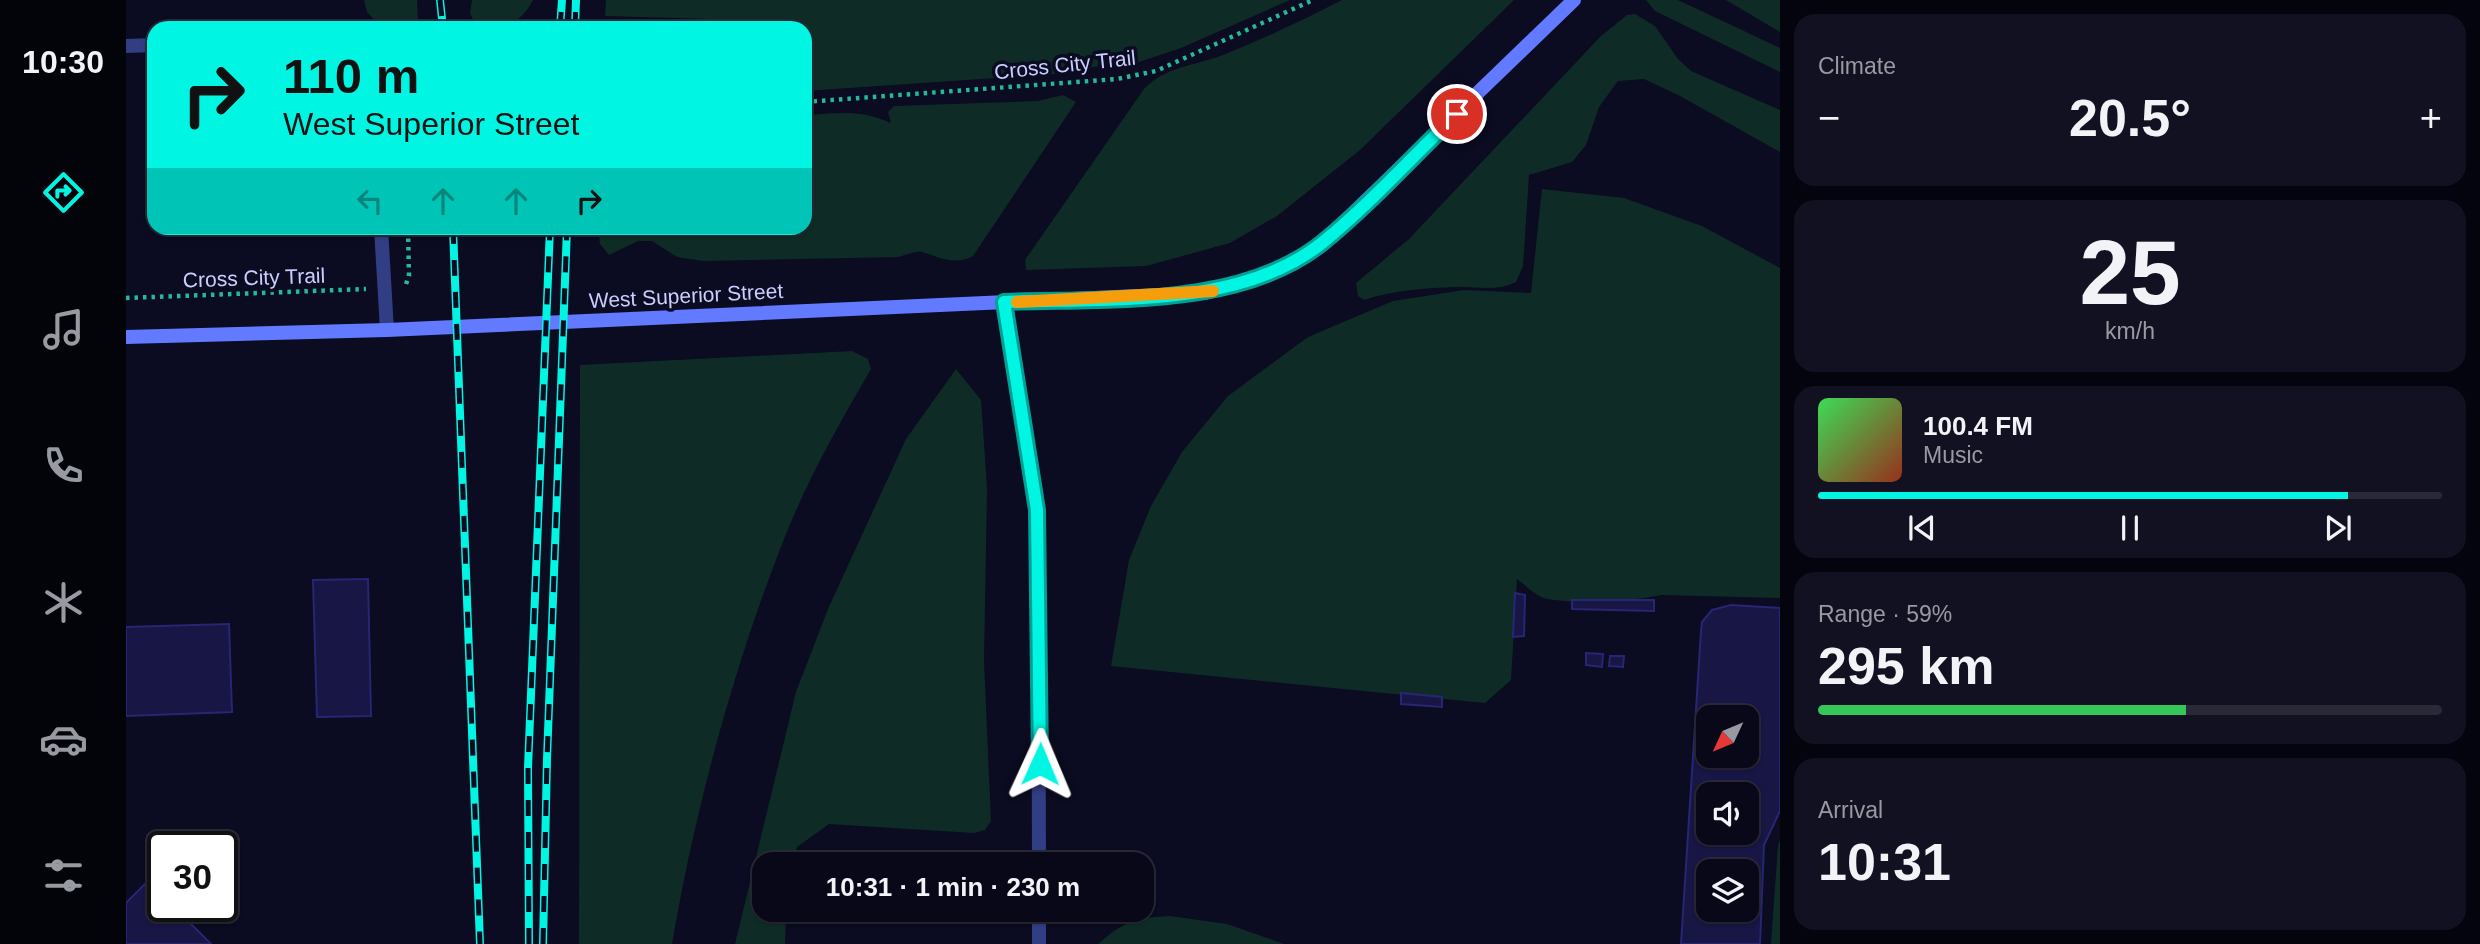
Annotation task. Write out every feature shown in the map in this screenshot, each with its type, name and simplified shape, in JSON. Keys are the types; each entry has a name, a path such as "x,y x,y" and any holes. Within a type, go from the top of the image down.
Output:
{"street":[{"name":"West Superior Street","path":"126,337 387,330 1205,293 1246,283 1289,265 1321,244 1574,0"},
{"path":"126,46 147,45"},
{"path":"381,235 387,330"},
{"path":"1004,302 1034,488 1038,530 1039,852"},
{"path":"1039,922 1039,944"}],"path":[{"name":"Cross City Trail","path":"812,101 1116,79 1156,72 1313,0"},
{"name":"Cross City Trail","path":"126,298 383,289"}],"green space":[{"path":"364,0 417,0 418,21 375,21 367,12"},
{"path":"472,0 533,0 514,21 474,21 470,13"},
{"path":"606,0 1290,0 1181,48 1121,68 1111,64 1054,74 812,91 812,21 605,16"},
{"path":"1342,0 1514,0 1360,150 1277,216 1230,243 1146,266 1026,270 1025,260 1144,89 1153,81 1171,71 1223,55"},
{"path":"1646,0 1678,0 1780,48 1780,72 1655,11"},
{"path":"1726,0 1780,0 1780,32"},
{"path":"1635,14 1655,26 1678,59 1691,71 1780,110 1780,152 1644,79 1618,81 1599,107 1586,145 1572,162 1529,175 1523,266 1516,282 1494,288 1410,290 1364,300 1358,296 1356,283 1409,239 1601,36 1627,15"},
{"path":"1063,95 1076,102 973,256 966,259 947,260 920,252 899,257 703,261 677,257 652,241 638,241 609,255 600,244 599,235 812,235 812,115 859,114 891,123 888,112 894,106 1038,101"},
{"path":"1542,189 1624,198 1702,226 1780,268 1780,598 1661,595 1586,602 1555,600 1541,597 1517,579 1511,680 1485,703 1111,666 1129,560 1151,506 1182,452 1228,396 1308,337 1393,301 1464,290 1531,293"},
{"path":"852,351 868,359 871,369 805,492 767,584 718,736 672,944 579,944 580,365"},
{"path":"956,369 981,400 987,488 984,661 991,821 985,830 974,833 829,824 797,847 796,852 757,852 796,692 828,609 906,439"},
{"path":"1780,840 1780,944 1771,944 1778,845"},
{"path":"752,874 752,922 786,922 785,944 735,944"},
{"path":"1170,916 1227,924 1284,944 1098,944 1115,930 1131,922 1154,922 1154,917"}],"building":[{"path":"368,579 371,716 317,717 313,580"},
{"path":"1515,593 1525,595 1524,636 1513,637"},
{"path":"1572,600 1654,600 1654,611 1572,609"},
{"path":"1731,605 1780,608 1780,811 1764,845 1760,944 1681,944 1696,709 1696,768 1759,768 1759,705 1696,705 1702,622 1712,610"},
{"path":"229,624 232,712 126,716 126,627"},
{"path":"1586,653 1603,654 1602,667 1586,665"},
{"path":"1610,656 1624,656 1623,667 1609,666"},
{"path":"1401,693 1442,697 1442,707 1401,704"},
{"path":"147,882 147,922 189,922 211,944 126,944 126,903"}],"railway":[{"path":"440,0 442,21"},
{"path":"560,21 562,0"},
{"path":"575,21 576,0"},
{"path":"453,235 480,944"},
{"path":"529,944 528,768 550,235"},
{"path":"543,944 547,759 567,235"}],"slow traffic":[{"path":"1017,302 1213,291"}],"route":[{"path":"1040,764 1037,510 1004,302 1205,293 1246,283 1289,265 1321,244 1457,114"}]}
